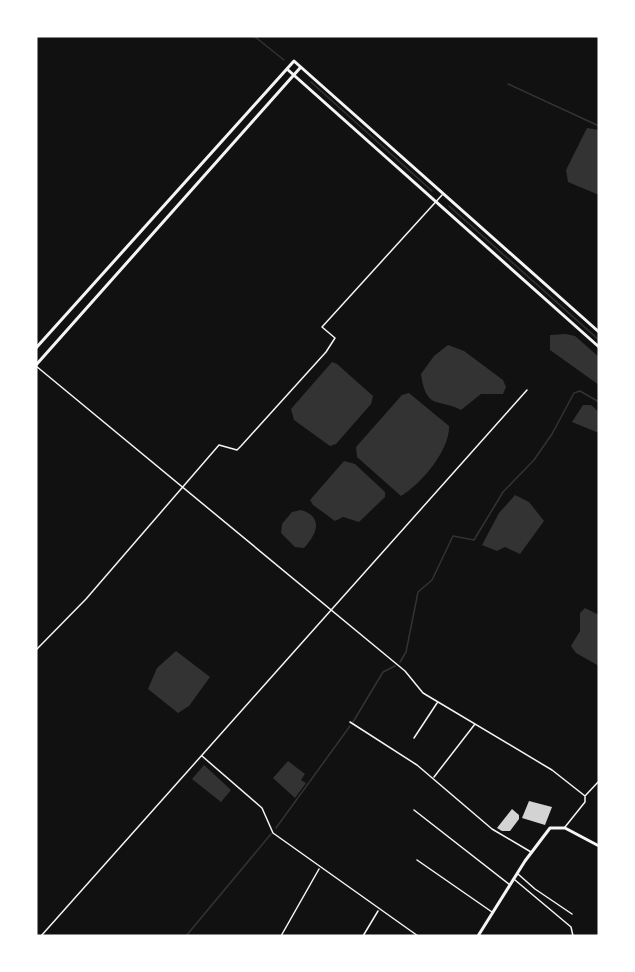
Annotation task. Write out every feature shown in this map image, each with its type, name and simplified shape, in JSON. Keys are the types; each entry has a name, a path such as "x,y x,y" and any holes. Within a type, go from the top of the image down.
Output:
{"street":[{"path":"36,348 294,61 599,332"},
{"path":"36,365 300,67"},
{"path":"286,69 599,347"},
{"path":"478,936 550,828 565,828 599,846"}],"lane":[{"path":"36,650 86,598 219,445 237,450 242,446 326,352 335,338 322,327 443,193"},
{"path":"36,365 405,671 423,693 476,723 530,760 552,770 585,796"},
{"path":"41,936 527,390"},
{"path":"414,738 437,702"},
{"path":"350,722 433,778 492,829 532,852"},
{"path":"433,778 476,723"},
{"path":"201,756 262,808 273,833 418,936"},
{"path":"565,828 585,802 585,796 599,781"},
{"path":"414,810 510,885"},
{"path":"417,860 493,913"},
{"path":"281,936 320,868"},
{"path":"518,873 535,889 572,914"},
{"path":"514,879 572,927 573,936"},
{"path":"363,936 379,910"}],"shaded area":[{"path":"587,128 599,130 599,195 568,182 566,170"},
{"path":"550,335 575,336 599,357 599,385 550,350"},
{"path":"448,345 464,351 503,380 506,387 503,394 481,394 461,410 430,398 423,386 421,374 434,356"},
{"path":"332,362 373,396 371,404 336,444 330,446 294,420 291,409"},
{"path":"409,393 449,426 440,456 425,475 401,496 357,457 356,447 402,395"},
{"path":"583,405 591,405 599,412 599,433 572,422"},
{"path":"344,461 355,464 385,492 385,497 359,522 343,517 335,521 313,505 310,500"},
{"path":"515,495 529,502 544,521 520,554 505,547 497,551 482,545 499,513"},
{"path":"301,510 313,517 316,526 315,532 304,548 295,547 281,533 282,524 292,512"},
{"path":"585,608 599,615 599,666 576,653 571,646 580,631 580,613"},
{"path":"176,651 210,677 189,706 178,713 148,689 157,668"},
{"path":"288,761 305,774 301,780 306,783 295,798 273,778"},
{"path":"204,765 231,790 221,802 192,779"}],"building":[{"path":"529,801 552,807 545,825 522,818"},
{"path":"512,809 519,815 519,819 510,831 497,828"}],"waterway":[{"path":"254,36 284,60"},
{"path":"311,82 432,191"},
{"path":"508,84 599,126"},
{"path":"449,206 599,340"},
{"path":"400,662 406,652 418,592 432,580 453,536 474,540 503,492 534,460 552,434 574,393 580,391 599,402"},
{"path":"353,722 383,672 395,666"},
{"path":"276,828 350,726"},
{"path":"186,936 271,834"}]}
